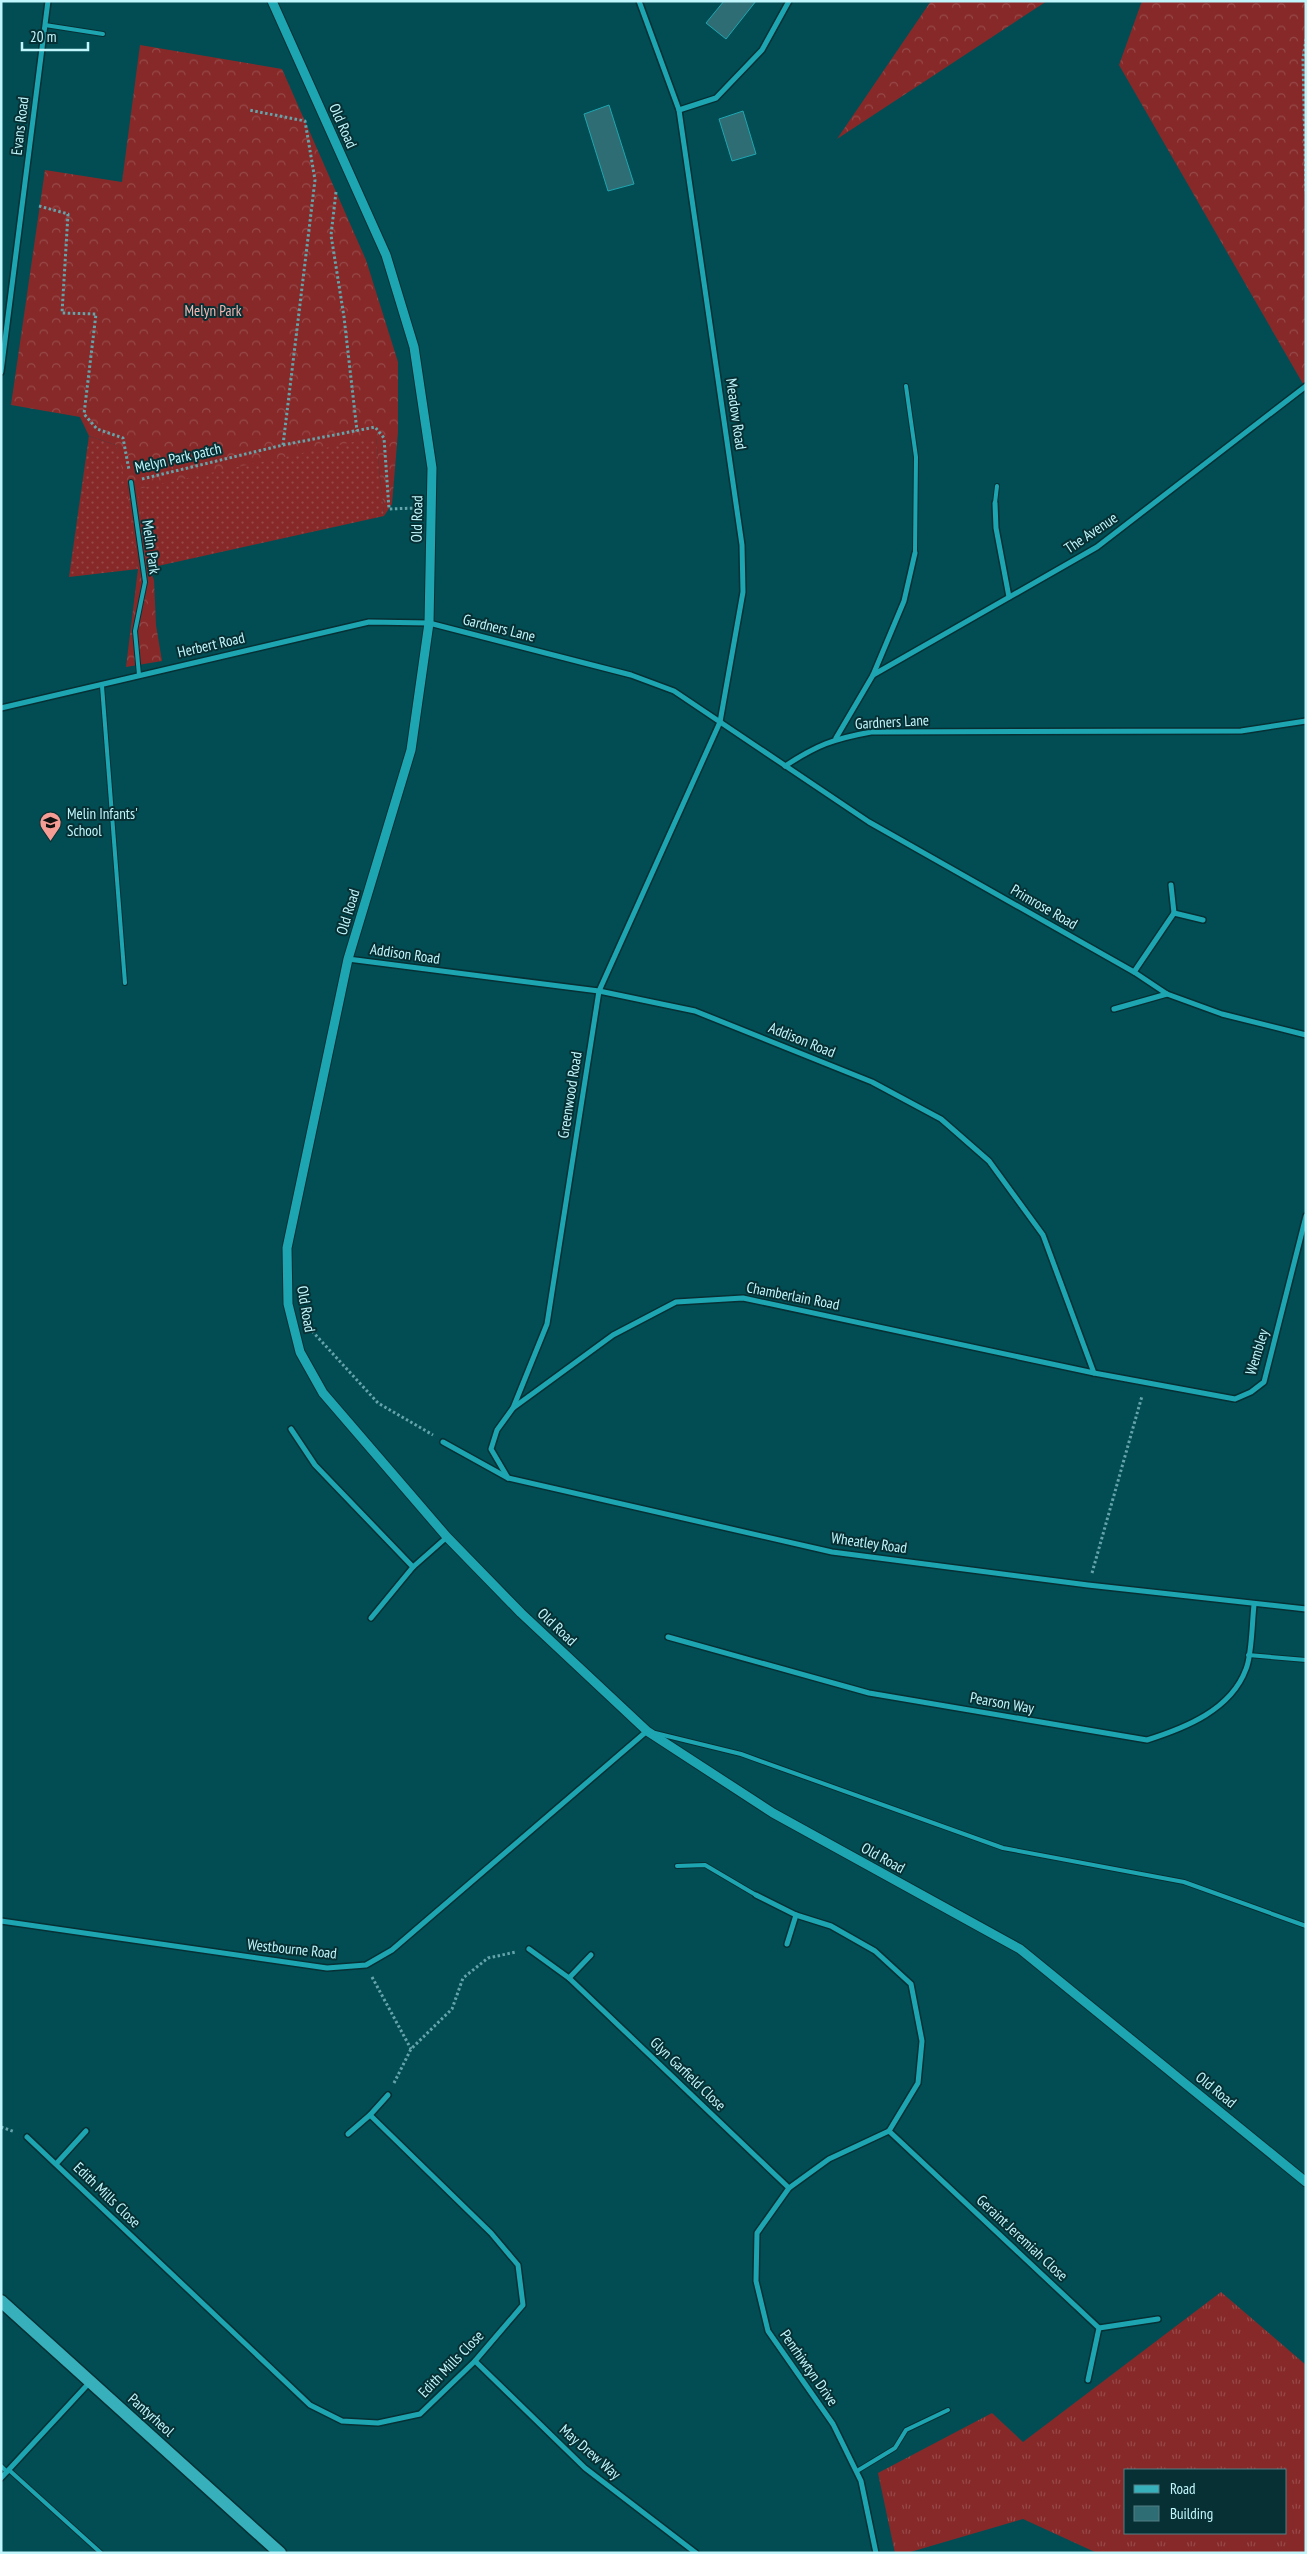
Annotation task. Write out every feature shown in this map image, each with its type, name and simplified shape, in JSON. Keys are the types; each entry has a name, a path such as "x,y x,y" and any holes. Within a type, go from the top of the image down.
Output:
{"main road":[{"name":"Pantyrheol","path":"1,2301 280,2553"}],"street":[{"name":"Evans Road","path":"1,372 48,1"},
{"name":"Old Road","path":"272,1 386,254 414,347 432,468 429,623 411,750 348,959 287,1248 288,1304 300,1352 323,1393 447,1538 521,1613 647,1731 773,1812 1020,1949 1306,2182"},
{"name":"Meadow Road","path":"638,1 679,110 742,545 743,592 720,722"},
{"path":"679,110 716,98 762,50 789,1"},
{"name":"The Avenue","path":"873,675 1097,547 1306,386"},
{"path":"995,503 998,536 1009,597"},
{"path":"836,738 873,675 904,601 915,553"},
{"name":"Herbert Road","path":"1,708 102,686 139,674 369,622 429,623"},
{"name":"Gardners Lane","path":"429,623 631,675 674,691 786,766 811,748 836,738 870,732 1241,731 1306,721"},
{"name":"Greenwood Road","path":"508,1478 491,1449 497,1430 513,1408 547,1324 599,991 720,722"},
{"name":"Primrose Road","path":"786,766 869,822 1134,972 1166,994 1222,1014 1306,1035"},
{"path":"1134,972 1174,913 1171,885"},
{"path":"1174,913 1203,920"},
{"name":"Addison Road","path":"348,959 599,991 695,1011 872,1082 941,1119 989,1161 1043,1235 1094,1373"},
{"path":"1114,1010 1166,994"},
{"name":"Wembley","path":"1094,1373 1235,1399 1251,1392 1264,1382 1306,1216"},
{"name":"Chamberlain Road","path":"513,1408 613,1335 676,1302 744,1298 1094,1373"},
{"path":"291,1429 315,1465 414,1566"},
{"name":"Wheatley Road","path":"443,1442 508,1478 832,1552 1254,1605 1306,1609"},
{"path":"371,1618 414,1566 447,1538"},
{"name":"Pearson Way","path":"668,1637 869,1692 1147,1740 1184,1728 1229,1698 1246,1669 1254,1605"},
{"name":"Westbourne Road","path":"1,1921 328,1968 366,1965 392,1950 647,1731"},
{"path":"756,1895 796,1915 831,1926 876,1951 911,1984 922,2041 918,2083 889,2131"},
{"path":"787,1944 796,1915"},
{"name":"Glyn Garfield Close","path":"529,1948 569,1978 789,2188"},
{"path":"569,1978 591,1954"},
{"path":"348,2134 370,2115 388,2095"},
{"name":"Edith Mills Close","path":"27,2137 310,2405 342,2421 378,2423 420,2414 475,2361 522,2305 518,2265 491,2233 370,2115"},
{"name":"Edith Mills Close","path":"56,2164 86,2131"},
{"name":"Penrhiwtyn Drive","path":"876,2553 862,2482 833,2424 768,2331 756,2281 757,2232 789,2188 829,2159 889,2131"},
{"name":"Geraint Jeremiah Close","path":"889,2131 1099,2328"},
{"path":"1088,2380 1099,2328 1158,2318"},
{"name":"May Drew Way","path":"475,2361 585,2468 696,2553"},
{"path":"1,2478 90,2382"}],"lane":[{"path":"45,25 102,34"},
{"path":"906,386 916,457 915,553"},
{"name":"Melin Park","path":"131,482 145,582 135,630 139,674"},
{"path":"995,503 996,486"},
{"path":"102,686 125,984"},
{"path":"1248,1655 1306,1660"},
{"path":"647,1731 741,1754 1003,1848 1184,1882 1306,1926"},
{"path":"677,1866 705,1864 756,1895"},
{"path":"856,2471 895,2448 906,2430 948,2410"},
{"path":"1,2466 101,2553"}],"path":[{"path":"1306,39 1304,59 1306,194"},
{"path":"249,110 305,121 315,180 284,446"},
{"path":"336,192 331,235 357,431"},
{"name":"Melyn Park patch","path":"39,206 68,214 62,313 96,314 84,414 97,429 123,438 131,482 284,446 376,427 384,438 389,509 431,507"},
{"path":"288,1304 378,1403 443,1442"},
{"path":"1088,1585 1146,1383"},
{"path":"388,2095 411,2049 452,2009 463,1978 488,1958 529,1948"},
{"path":"366,1965 411,2049"}],"green space":[{"path":"931,1 1047,1 837,139"},
{"path":"1142,1 1306,1 1306,389 1119,65"},
{"name":"Melyn Park","path":"140,45 282,69 366,260 398,362 398,432 392,504 384,516 376,437 149,568 154,580 156,625 162,661 126,667 138,569 116,445 89,436 80,417 11,405 45,170 122,182"},
{"path":"89,436 116,445 127,490 138,569 69,577"},
{"path":"376,437 384,516 149,568 137,489"},
{"path":"1221,2292 1306,2365 1306,2553 1097,2553 1023,2519 907,2553 895,2553 878,2473 992,2413 1023,2442"}],"building":[{"path":"724,1 756,1 726,39 706,23"},
{"path":"609,105 634,184 608,191 584,114"},
{"path":"743,111 756,154 732,161 719,119"}],"place":[{"name":"Melin Infants' School","path":"51,842"}]}
